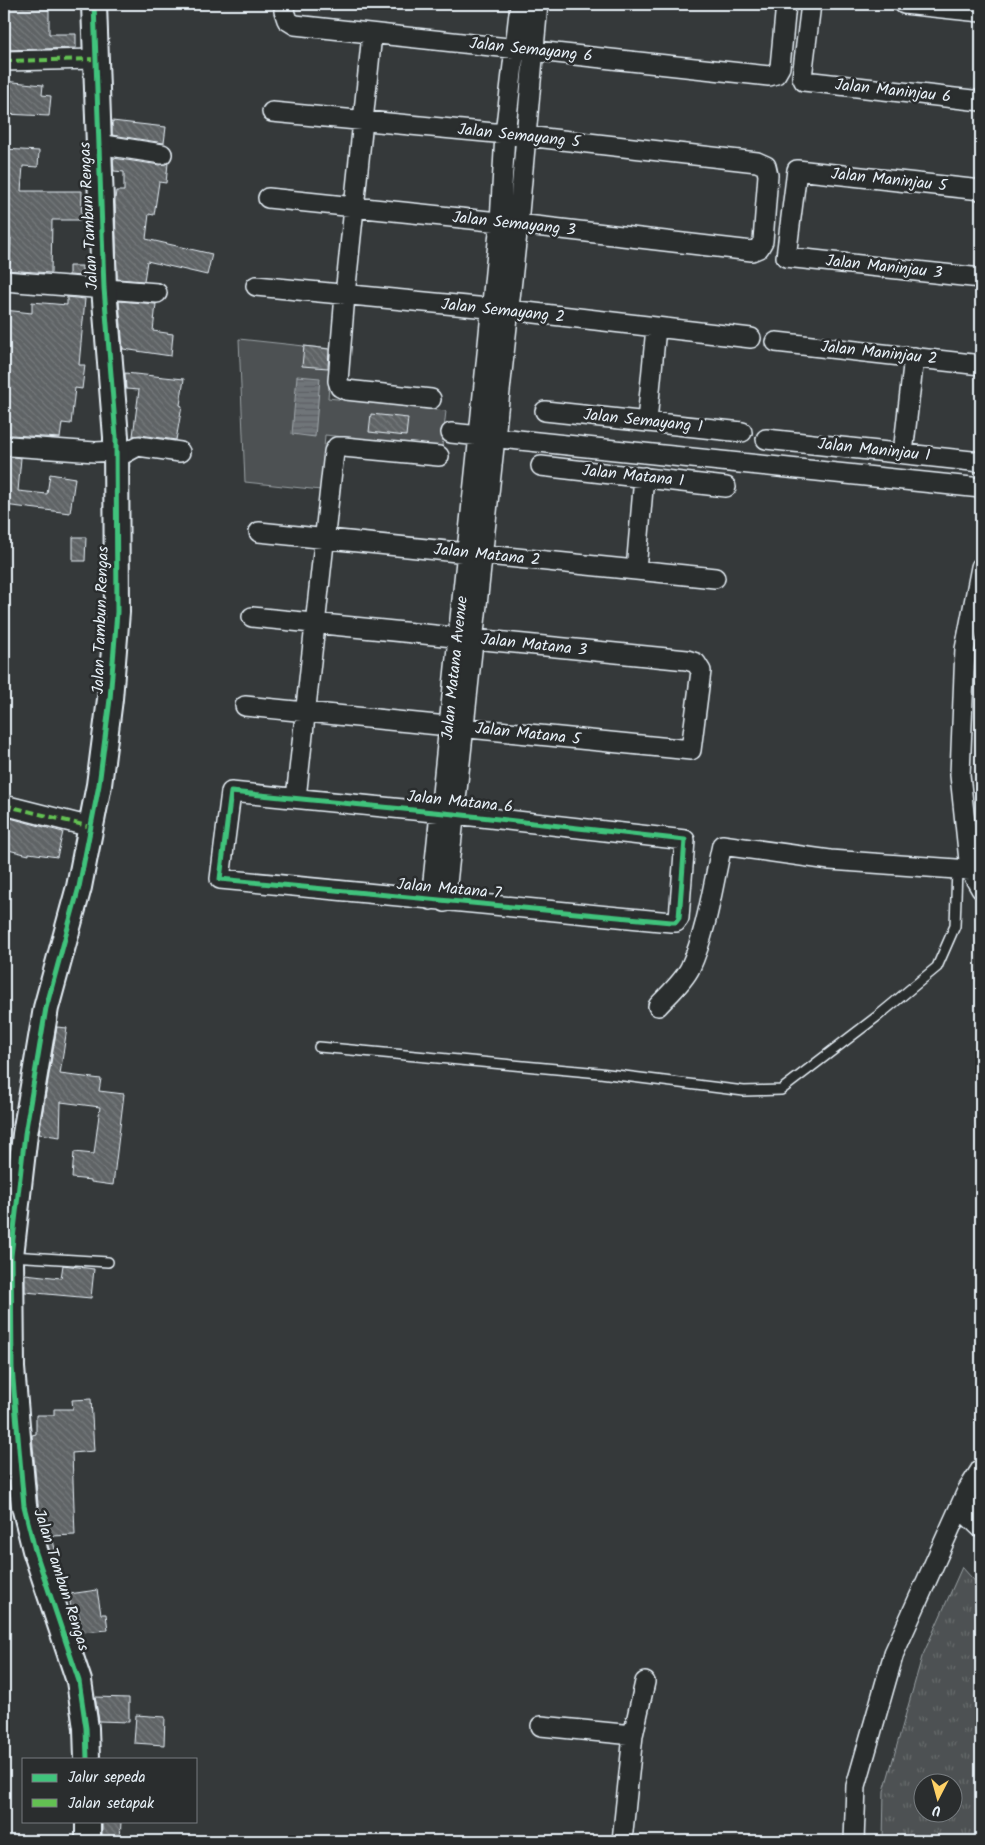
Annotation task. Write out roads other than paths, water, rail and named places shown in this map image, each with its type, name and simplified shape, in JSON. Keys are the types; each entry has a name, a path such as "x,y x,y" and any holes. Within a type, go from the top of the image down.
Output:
{"street":[{"name":"Jalan Tambun Rengas","path":"88,1758 79,1680 35,1550 24,1506 12,1368 8,1228 46,1008 79,887 79,825 99,785 110,699 117,612 99,287 98,144 89,60 94,4"},
{"path":"509,223 505,134 520,4"},
{"path":"509,223 526,136 538,4"},
{"name":"Jalan Semayang 6","path":"286,12 295,25 769,76 776,74 780,67 786,4"},
{"name":"Jalan Maninjau 6","path":"811,4 802,77 804,81 981,101"},
{"path":"904,4 981,12"},
{"path":"372,34 338,382 340,387 346,390 431,399"},
{"path":"4,61 89,60"},
{"name":"Jalan Semayang 5","path":"272,112 526,136 757,162 766,166 768,175 763,241 759,248"},
{"path":"98,144 162,154"},
{"name":"Jalan Maninjau 5","path":"786,257 797,170 981,190"},
{"name":"Jalan Semayang 3","path":"268,198 752,251 759,248"},
{"name":"Jalan Matana Avenue","path":"438,901 509,223"},
{"name":"Jalan Maninjau 3","path":"786,257 981,278"},
{"path":"4,281 157,292"},
{"name":"Jalan Semayang 2","path":"256,286 500,310 751,338"},
{"path":"647,422 656,328"},
{"name":"Jalan Maninjau 2","path":"776,342 981,365"},
{"path":"903,453 914,357"},
{"name":"Jalan Semayang 1","path":"545,411 742,432"},
{"path":"451,433 981,488"},
{"name":"Jalan Maninjau 1","path":"766,439 981,462"},
{"path":"10,446 109,453 138,446 180,452"},
{"path":"296,798 334,452 337,448 439,456"},
{"name":"Jalan Matana 1","path":"541,466 726,487"},
{"path":"636,570 644,477"},
{"name":"Jalan Matana 2","path":"259,532 715,578"},
{"path":"981,567 965,649 960,775 963,870 981,889"},
{"name":"Jalan Matana 3","path":"252,617 696,663 701,671 691,750"},
{"name":"Jalan Matana 5","path":"245,706 691,750"},
{"name":"Jalan Matana 6","path":"220,879 232,792 296,798 685,840 679,918 676,922"},
{"path":"4,805 79,825"},
{"path":"658,1006 682,980 690,968 703,933 722,845 830,860 963,870"},
{"name":"Jalan Matana 7","path":"220,879 676,922"},
{"path":"854,1841 856,1786 894,1653 960,1508 974,1497 981,1469"},
{"path":"960,1508 981,1528"},
{"path":"622,1841 633,1735 645,1682"},
{"path":"541,1726 633,1735"},
{"path":"88,1822 88,1841"}],"lane":[{"path":"319,1047 600,1073 744,1091 781,1090 879,1015 937,967 955,926 963,870"},
{"path":"10,1256 108,1262"}]}
